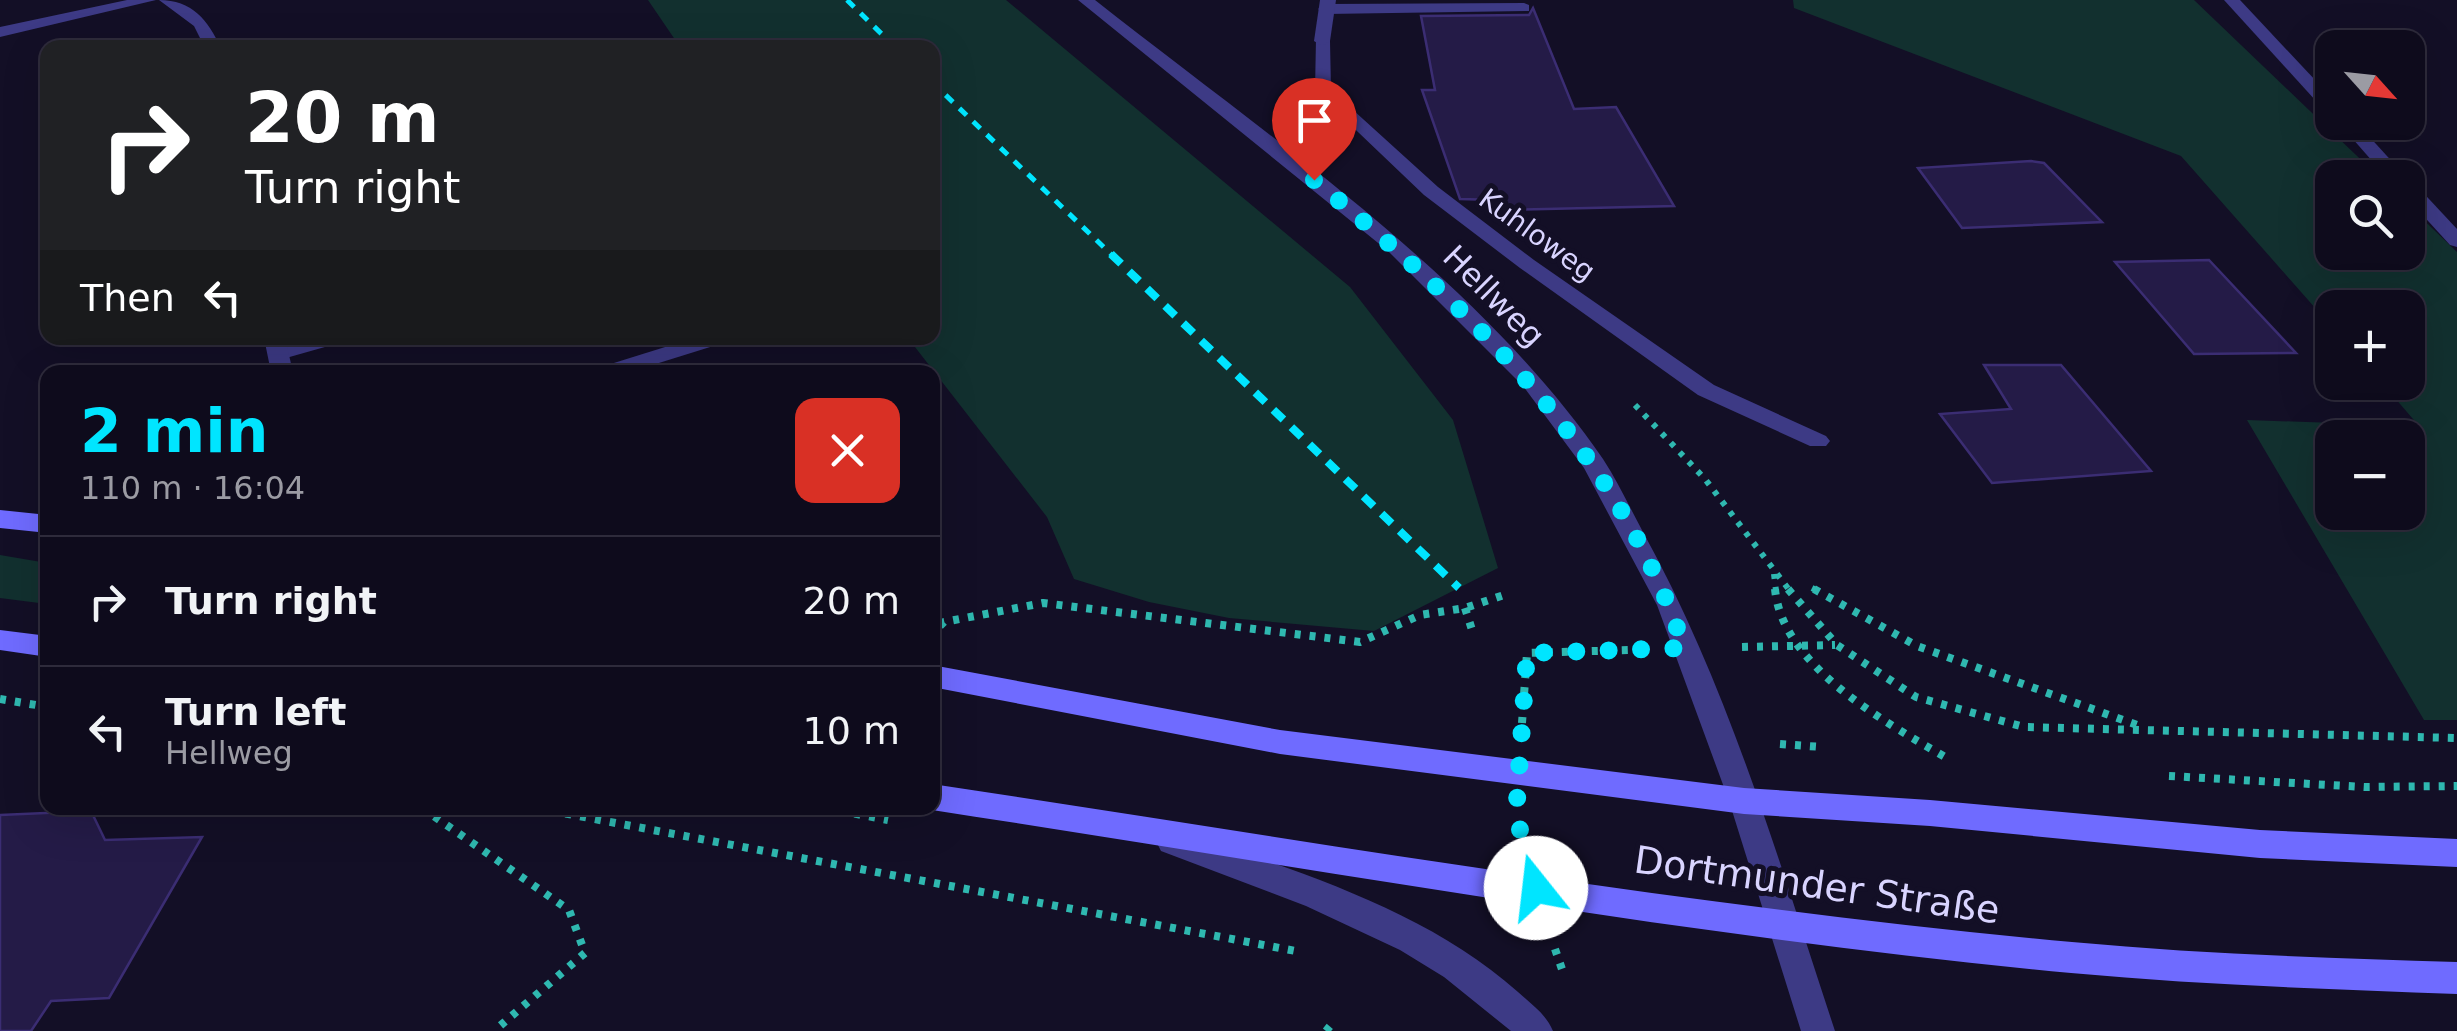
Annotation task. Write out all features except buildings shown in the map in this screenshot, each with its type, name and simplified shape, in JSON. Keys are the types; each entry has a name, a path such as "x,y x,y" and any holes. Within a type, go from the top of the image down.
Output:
{"main road":[{"path":"0,518 40,523"},
{"path":"0,640 40,646"},
{"path":"940,678 1280,742 1744,801 1930,813 2260,844 2457,853"},
{"name":"Dortmunder Straße","path":"940,798 1785,928 2052,959 2338,977 2457,978"}],"street":[{"path":"0,32 148,0"},
{"path":"167,0 201,23 209,40"},
{"name":"Hellweg","path":"1086,0 1395,247 1532,382 1594,465 1670,605 1744,801 1818,1031"},
{"path":"2232,0 2315,90"},
{"path":"1327,4 1524,8"},
{"name":"Kuhloweg","path":"1327,4 1322,41 1323,91 1432,191 1527,264 1706,390 1818,441"},
{"path":"2363,140 2381,160"},
{"path":"2425,206 2457,241"},
{"path":"279,354 308,345"},
{"path":"631,365 693,345"},
{"path":"1130,826 1353,907 1456,967 1536,1031"}],"path":[{"path":"1952,760 1872,715 1812,662 1777,608 1774,573 1837,646 1916,698 2024,727 2457,738"},
{"path":"1812,588 1917,646 2141,727"},
{"path":"940,625 1043,603 1360,642 1420,615 1466,608 1504,595"},
{"path":"1466,608 1473,633"},
{"path":"1519,770 1527,653 1837,646"},
{"path":"0,699 40,706"},
{"path":"432,815 569,910 585,953 494,1031"},
{"path":"574,815 1318,957"},
{"path":"1326,1031 1335,1020"}],"green space":[{"path":"648,0 1006,0 1350,287 1453,420 1498,568 1374,631 1229,618 1149,602 1074,579 1047,517 940,379 940,365 929,365 913,345 940,345 940,40 675,40"},
{"path":"1793,0 2194,0 2315,116 2315,140 2340,140 2361,160 2315,160 2315,270 2425,270 2425,221 2457,252 2457,720 2424,720 2247,420 2315,422 2315,530 2425,530 2425,420 2414,420 2397,400 2425,400 2425,290 2315,290 2315,308 2181,156 1794,8"},
{"path":"0,555 40,562 40,603 0,598"}],"railway":[{"path":"847,0 888,40"},
{"path":"940,90 1113,256"},
{"path":"1111,254 1459,588"}],"route":[{"path":"1314,180 1395,247 1532,382 1594,465 1670,605 1684,648 1527,653 1516,815 1536,888"}]}
